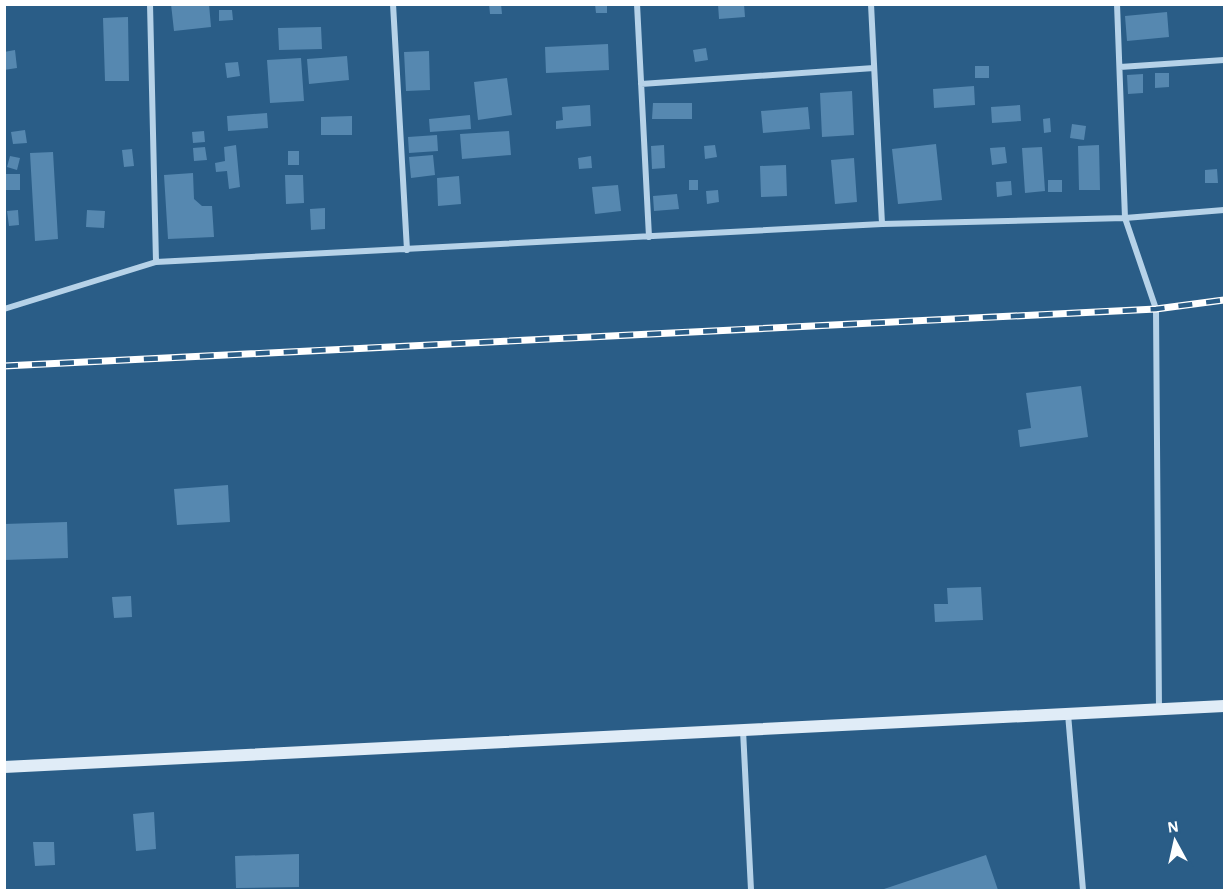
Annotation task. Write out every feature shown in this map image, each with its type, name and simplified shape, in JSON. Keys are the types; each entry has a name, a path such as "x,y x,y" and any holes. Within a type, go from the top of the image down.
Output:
{"main road":[{"path":"4,767 1224,706"}],"street":[{"path":"150,4 156,262"},
{"path":"393,4 407,249"},
{"path":"637,4 649,237"},
{"path":"871,4 882,224"},
{"path":"1117,4 1125,218 1156,309 1158,710"},
{"path":"1120,67 1224,60"},
{"path":"641,84 874,68"},
{"path":"4,309 156,262 882,224 1125,218 1224,210"},
{"path":"1068,714 1083,891"},
{"path":"743,730 751,891"}],"building":[{"path":"171,4 209,4 211,27 174,31"},
{"path":"489,4 501,4 502,14 490,14"},
{"path":"595,4 607,4 607,13 596,13"},
{"path":"718,4 744,4 745,17 719,19"},
{"path":"219,10 232,10 233,20 219,21"},
{"path":"1167,12 1169,37 1127,41 1125,16"},
{"path":"128,17 129,81 105,81 103,18"},
{"path":"321,27 322,49 279,50 278,28"},
{"path":"608,44 609,70 546,73 545,47"},
{"path":"706,48 708,60 695,62 693,50"},
{"path":"15,50 17,68 4,70 4,52"},
{"path":"429,51 430,90 406,91 404,52"},
{"path":"347,56 349,80 309,84 307,59"},
{"path":"301,58 304,101 270,103 267,60"},
{"path":"238,62 240,76 227,78 225,63"},
{"path":"975,66 989,66 989,78 975,78"},
{"path":"1155,73 1169,73 1169,87 1155,88"},
{"path":"1143,74 1143,93 1128,94 1127,75"},
{"path":"507,78 512,115 478,120 474,82"},
{"path":"974,86 975,105 934,108 933,89"},
{"path":"852,91 854,135 822,137 820,93"},
{"path":"653,103 692,103 692,119 652,119"},
{"path":"590,105 591,126 556,129 556,121 563,120 562,107"},
{"path":"1020,105 1021,121 992,123 991,107"},
{"path":"808,107 810,129 763,133 761,111"},
{"path":"267,113 268,128 228,131 227,116"},
{"path":"470,115 471,129 430,132 429,119"},
{"path":"352,116 352,135 321,135 321,117"},
{"path":"1050,118 1051,132 1044,133 1043,119"},
{"path":"1072,124 1086,126 1084,140 1070,138"},
{"path":"25,130 27,143 13,144 11,132"},
{"path":"204,131 205,142 193,143 192,132"},
{"path":"509,131 511,155 462,159 460,134"},
{"path":"437,135 438,151 409,153 408,137"},
{"path":"936,144 942,200 898,204 892,149"},
{"path":"236,145 240,187 229,189 227,171 216,172 215,163 225,161 224,147"},
{"path":"664,145 665,168 652,169 651,146"},
{"path":"715,145 717,157 705,159 704,146"},
{"path":"1099,145 1100,190 1079,190 1078,146"},
{"path":"205,147 207,160 194,161 193,148"},
{"path":"1005,147 1007,163 992,165 990,148"},
{"path":"1042,147 1045,191 1025,193 1022,148"},
{"path":"132,149 134,166 124,167 122,150"},
{"path":"288,151 299,151 299,165 288,165"},
{"path":"53,152 58,239 35,241 30,153"},
{"path":"433,155 435,175 411,178 409,157"},
{"path":"10,156 20,158 17,170 7,167"},
{"path":"591,156 592,168 579,169 578,158"},
{"path":"854,158 857,202 835,204 831,160"},
{"path":"786,165 787,196 761,197 760,166"},
{"path":"1217,169 1218,183 1205,183 1205,170"},
{"path":"193,173 194,199 202,206 212,206 214,237 168,239 164,175"},
{"path":"4,174 20,174 20,190 4,190"},
{"path":"285,175 303,175 304,203 286,204"},
{"path":"459,176 461,204 438,206 437,178"},
{"path":"689,180 698,180 698,190 689,190"},
{"path":"1048,180 1062,180 1062,192 1048,192"},
{"path":"1011,181 1012,195 997,197 996,182"},
{"path":"618,185 621,211 595,214 592,187"},
{"path":"718,190 719,202 707,204 706,191"},
{"path":"677,194 679,209 654,211 653,196"},
{"path":"325,208 325,229 311,230 310,209"},
{"path":"18,210 19,225 9,226 7,211"},
{"path":"87,210 105,211 104,228 86,227"},
{"path":"1081,386 1088,437 1020,447 1018,430 1031,428 1026,393"},
{"path":"228,485 230,522 177,525 174,489"},
{"path":"67,522 68,558 4,560 4,524"},
{"path":"981,587 983,620 935,622 934,604 948,604 947,588"},
{"path":"131,596 132,617 114,618 112,597"},
{"path":"154,812 156,849 136,851 133,814"},
{"path":"33,842 54,842 55,865 35,866"},
{"path":"299,854 299,887 236,888 235,856"},
{"path":"986,855 998,890 881,890"}],"railway":[{"path":"4,366 1156,309 1224,300"}]}
